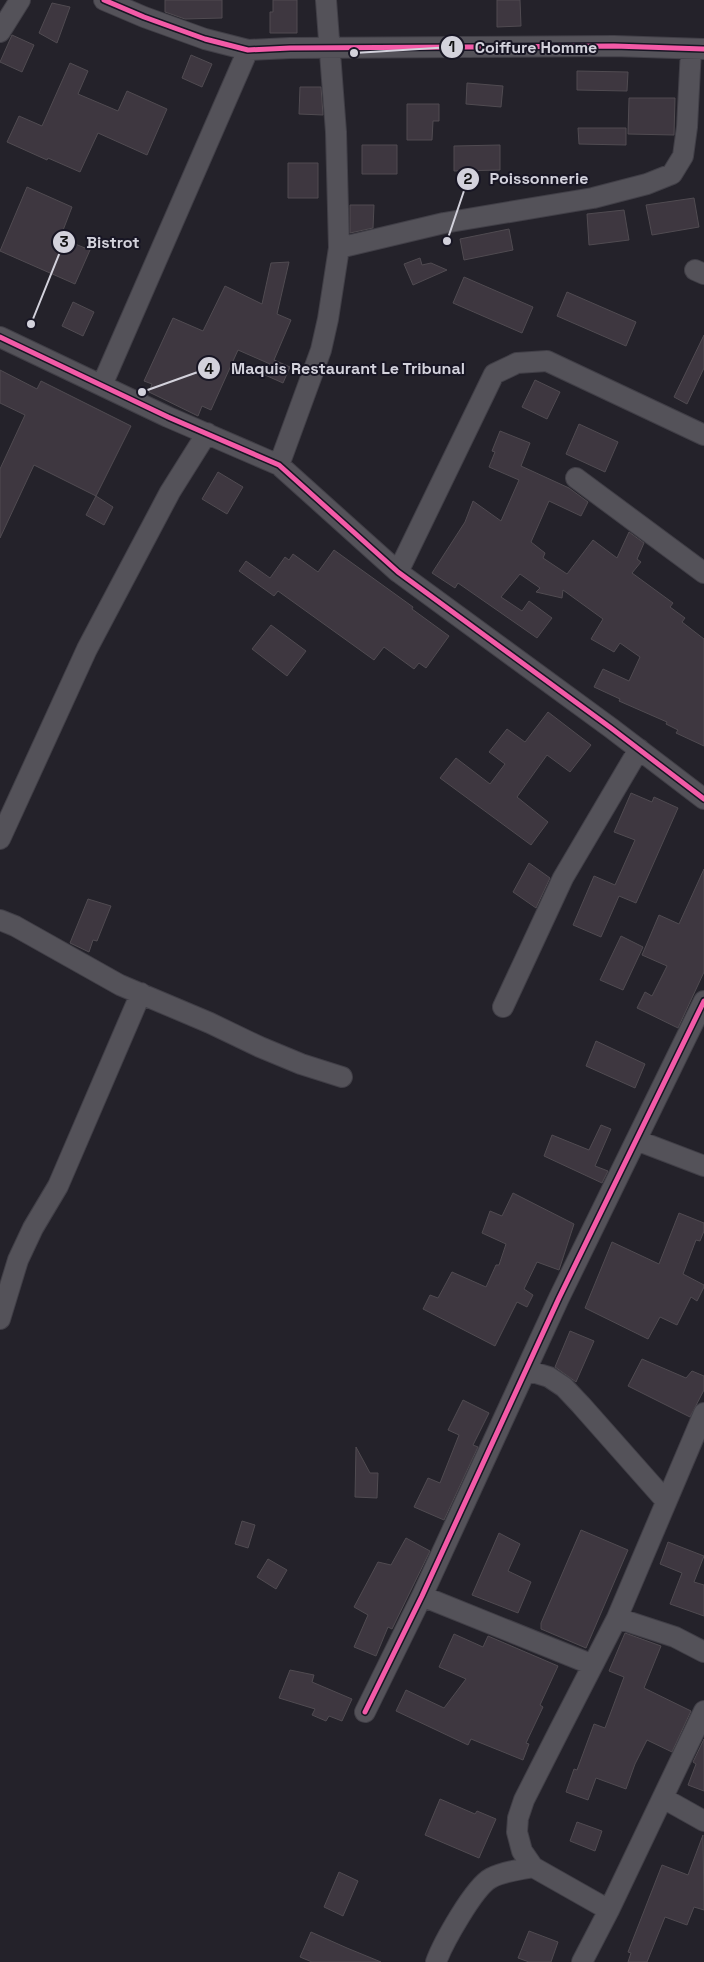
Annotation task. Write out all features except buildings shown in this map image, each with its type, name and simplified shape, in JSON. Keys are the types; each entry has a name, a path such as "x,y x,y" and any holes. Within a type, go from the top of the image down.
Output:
{"street":[{"path":"0,32 20,0"},
{"path":"104,0 205,39 248,50 614,46 697,49 683,156 672,174 647,184 593,198 444,223 339,248"},
{"path":"279,465 321,350 328,319 339,248 336,132 326,0"},
{"path":"102,385 248,50"},
{"path":"0,337 279,465 398,572 704,799"},
{"path":"398,572 494,374 518,363 547,362 704,435"},
{"path":"0,839 87,649 170,492 207,433"},
{"path":"576,478 704,573"},
{"path":"503,1007 563,878 639,749"},
{"path":"0,920 15,926 120,985 301,1064 342,1077"},
{"path":"0,1319 5,1288 33,1228 58,1186 141,993"},
{"path":"365,1712 422,1596 526,1370 704,1001"},
{"path":"636,1140 704,1166"},
{"path":"526,1370 549,1377 564,1387 666,1501"},
{"path":"609,1910 533,1867 522,1851 517,1832 518,1818 524,1800 617,1618 704,1413"},
{"path":"422,1596 593,1665"},
{"path":"617,1618 675,1637 704,1652"},
{"path":"582,1962 664,1798 704,1711"},
{"path":"664,1798 704,1821"},
{"path":"436,1962 475,1894 490,1879 505,1872 533,1867"}],"cycle path":[{"path":"104,0 205,39 248,50 290,48 614,46 704,49"},
{"path":"0,337 168,417 279,465 398,572 611,728 704,799"},
{"path":"365,1712 422,1596 559,1298 704,1001"}],"place":[{"name":"Coiffure Homme","path":"354,53"},
{"name":"Poissonnerie","path":"447,241"},
{"name":"Bistrot","path":"31,324"},
{"name":"Maquis Restaurant Le Tribunal","path":"142,392"}]}
